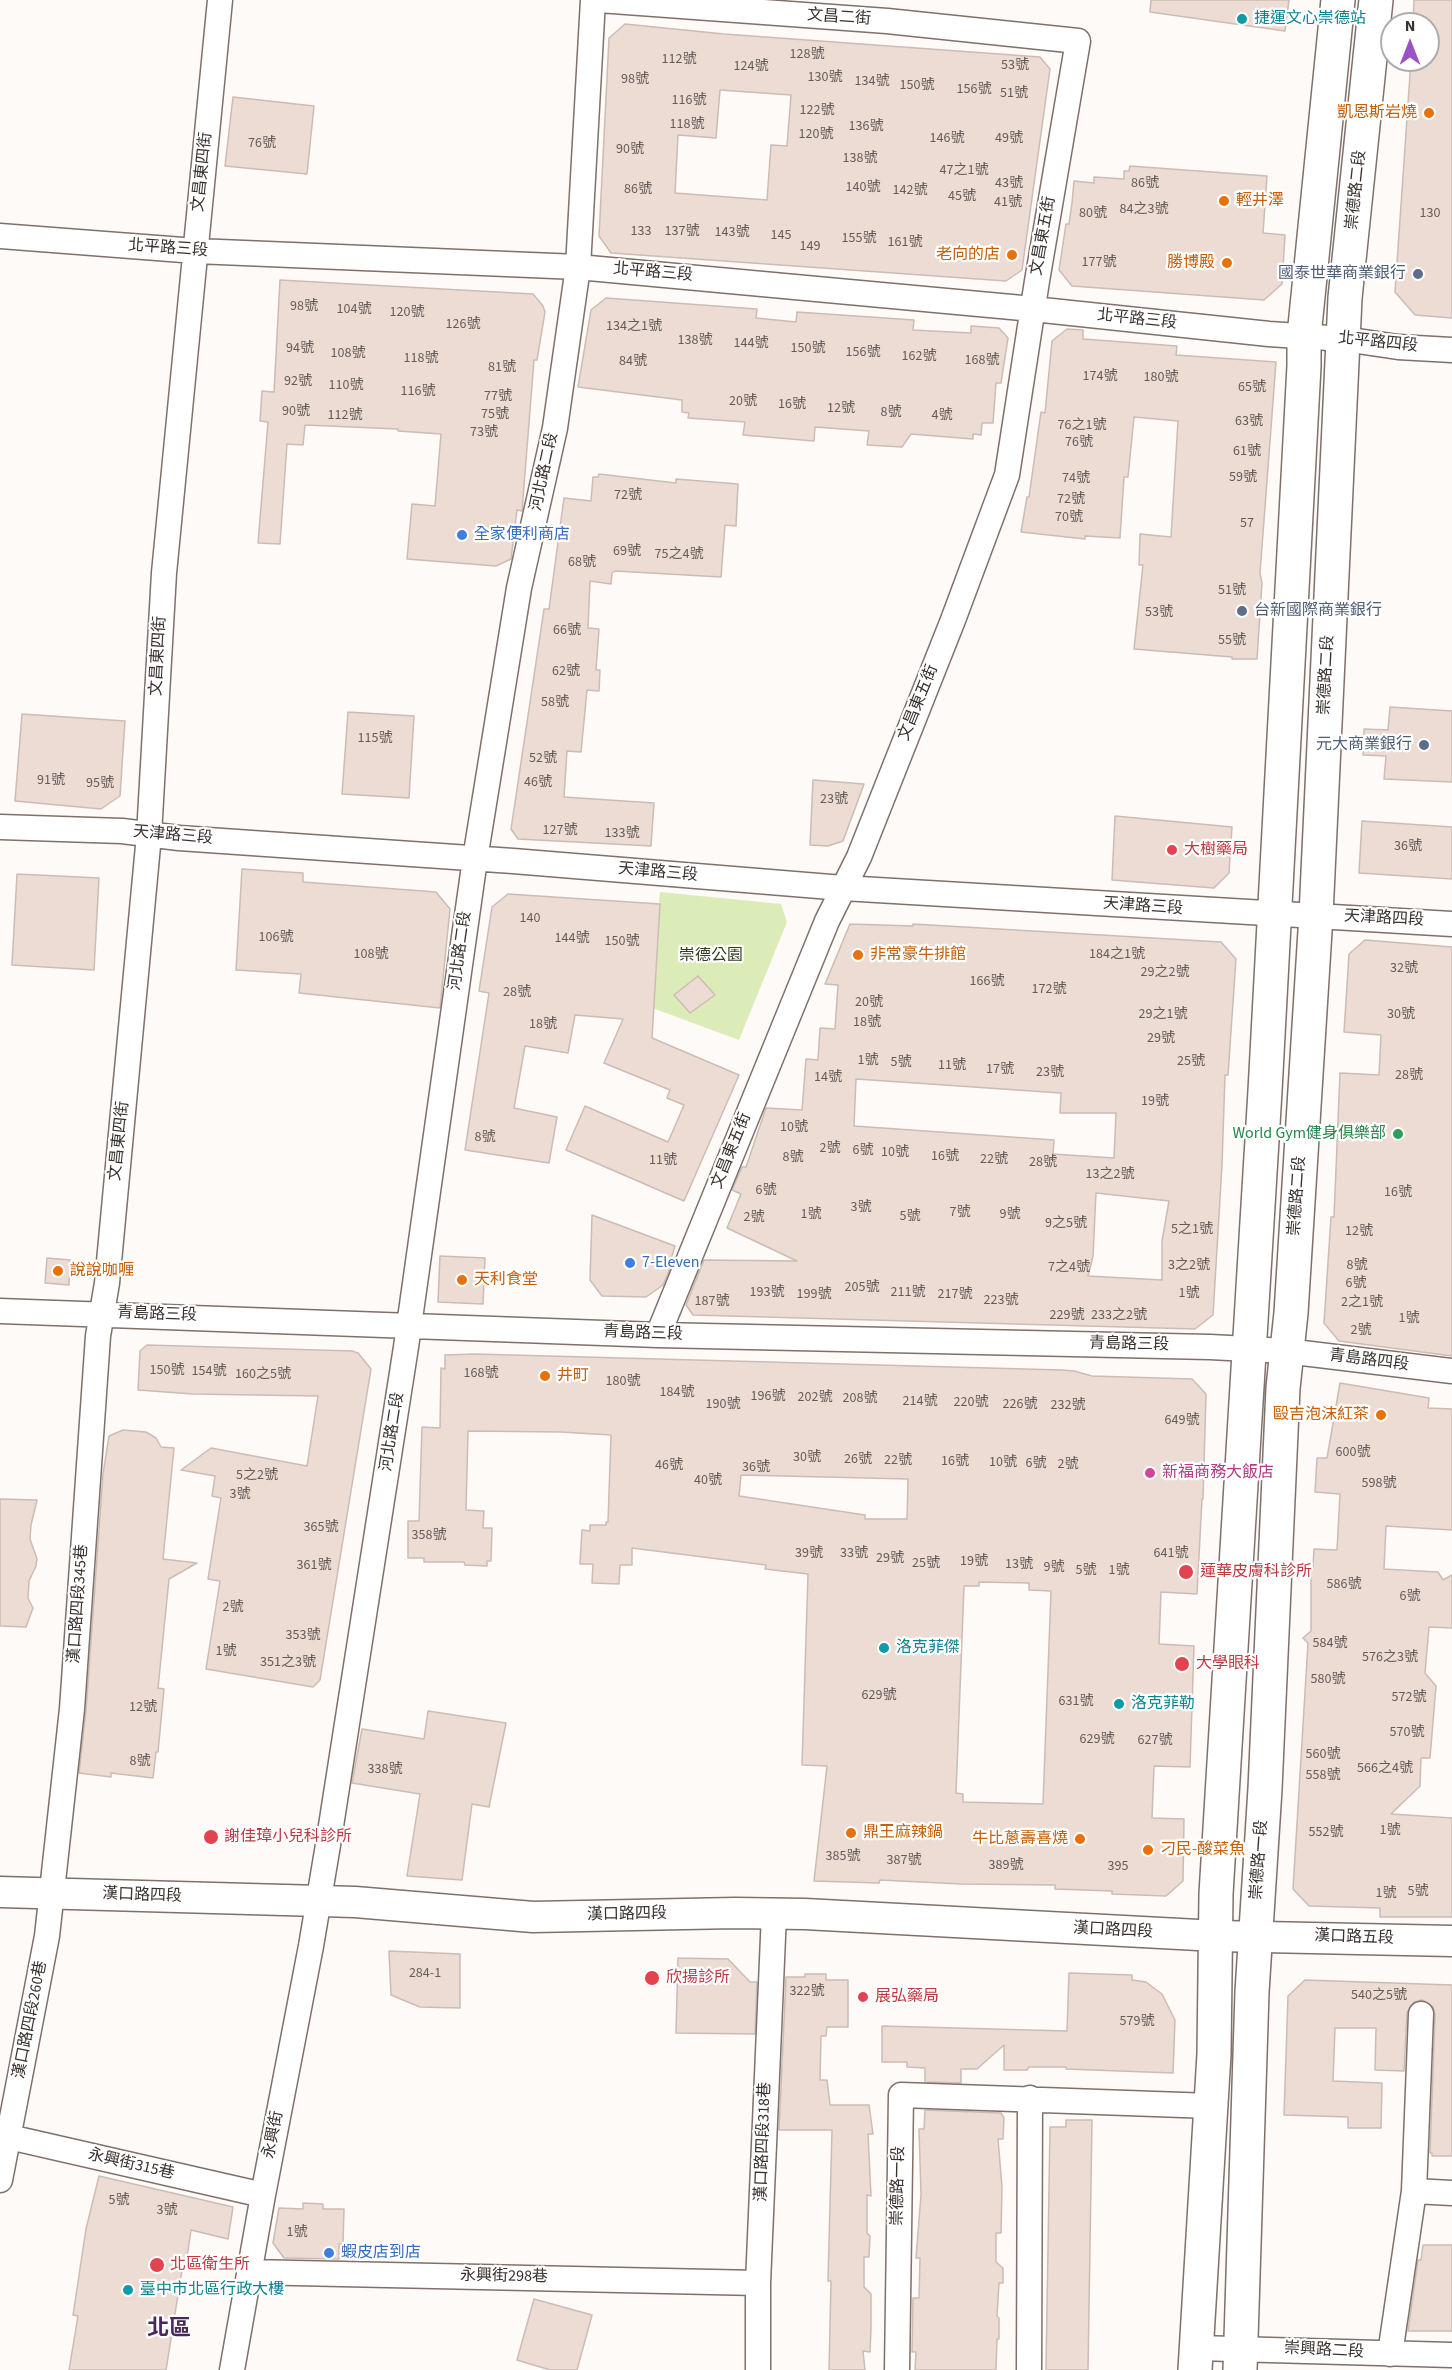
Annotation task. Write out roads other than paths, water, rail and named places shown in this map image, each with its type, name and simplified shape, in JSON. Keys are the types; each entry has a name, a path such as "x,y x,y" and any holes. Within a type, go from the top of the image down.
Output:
{"main road":[{"path":"1196,2359 1211,2106 1217,1936 1216,1894 1304,378 1304,336 1338,0"},
{"name":"崇德路二段","path":"1286,1351 1291,1313 1316,915 1346,298 1376,0"},
{"name":"崇德路一段","path":"1240,2359 1255,1936 1265,1789 1286,1351"}],"street":[{"name":"文昌東四街","path":"102,1313 107,1283 149,835 164,573 220,0"},
{"name":"河北路二段","path":"318,1901 408,1324 475,859 519,588 555,428 578,267 593,0"},
{"name":"文昌二街","path":"599,0 887,21 1078,41"},
{"name":"文昌東五街","path":"658,1335 755,1093 843,888 859,857 953,620 1007,475 1032,309 1078,41"},
{"name":"北平路三段","path":"0,236 196,251 578,267 1304,336"},
{"name":"北平路四段","path":"1304,336 1398,347 1452,350"},
{"name":"天津路三段","path":"0,827 122,831 149,835 843,888 1236,913 1316,915"},
{"name":"天津路四段","path":"1316,915 1452,924"},
{"name":"青島路三段","path":"0,1311 408,1324 658,1335 1286,1351"},
{"name":"漢口路四段345巷","path":"53,1894 72,1709 97,1348 102,1313"},
{"name":"青島路四段","path":"1286,1351 1452,1371"},
{"name":"漢口路四段","path":"0,1892 355,1902 533,1917 735,1912 1255,1936"},
{"name":"漢口路四段260巷","path":"0,2180 4,2135 47,1936 53,1894"},
{"name":"永興街","path":"232,2370 318,1901"},
{"name":"漢口路四段318巷","path":"758,2370 758,2283 774,1914"},
{"name":"漢口路五段","path":"1255,1936 1452,1941"},
{"path":"1390,2354 1414,2191 1421,2014"},
{"name":"崇德路一段","path":"897,2370 901,2095 1211,2106"},
{"path":"1029,2370 1030,2098"},
{"name":"永興街315巷","path":"4,2135 263,2195"},
{"path":"1414,2191 1452,2193"},
{"name":"永興街298巷","path":"249,2272 758,2283"},
{"name":"崇興路二段","path":"1196,2359 1390,2354 1452,2355"}],"place":[{"name":"捷運文心崇德站","path":"1242,19"},
{"name":"凱恩斯岩燒","path":"1429,113"},
{"name":"輕井澤","path":"1224,201"},
{"name":"老向的店","path":"1012,255"},
{"name":"勝博殿","path":"1227,263"},
{"name":"國泰世華商業銀行","path":"1418,274"},
{"name":"全家便利商店","path":"462,535"},
{"name":"台新國際商業銀行","path":"1242,611"},
{"name":"元大商業銀行","path":"1424,745"},
{"name":"大樹藥局","path":"1172,850"},
{"name":"非常豪牛排館","path":"858,955"},
{"name":"World Gym健身俱樂部","path":"1398,1134"},
{"name":"7-Eleven","path":"630,1263"},
{"name":"說說咖喱","path":"58,1271"},
{"name":"天利食堂","path":"462,1280"},
{"name":"井町","path":"545,1376"},
{"name":"毆吉泡沫紅茶","path":"1381,1415"},
{"name":"新福商務大飯店","path":"1150,1473"},
{"name":"蓮華皮膚科診所","path":"1186,1572"},
{"name":"洛克菲傑","path":"884,1648"},
{"name":"大學眼科","path":"1182,1664"},
{"name":"洛克菲勒","path":"1119,1704"},
{"name":"鼎王麻辣鍋","path":"851,1833"},
{"name":"謝佳璋小兒科診所","path":"211,1837"},
{"name":"牛比蔥壽喜燒","path":"1080,1839"},
{"name":"刁民-酸菜魚","path":"1148,1850"},
{"name":"欣揚診所","path":"652,1978"},
{"name":"展弘藥局","path":"863,1997"},
{"name":"蝦皮店到店","path":"329,2253"},
{"name":"北區衛生所","path":"157,2265"},
{"name":"臺中市北區行政大樓","path":"128,2290"}],"district":[{"name":"北區","path":"169,2330"}],"park label":[{"name":"崇德公園","path":"711,956"}]}
